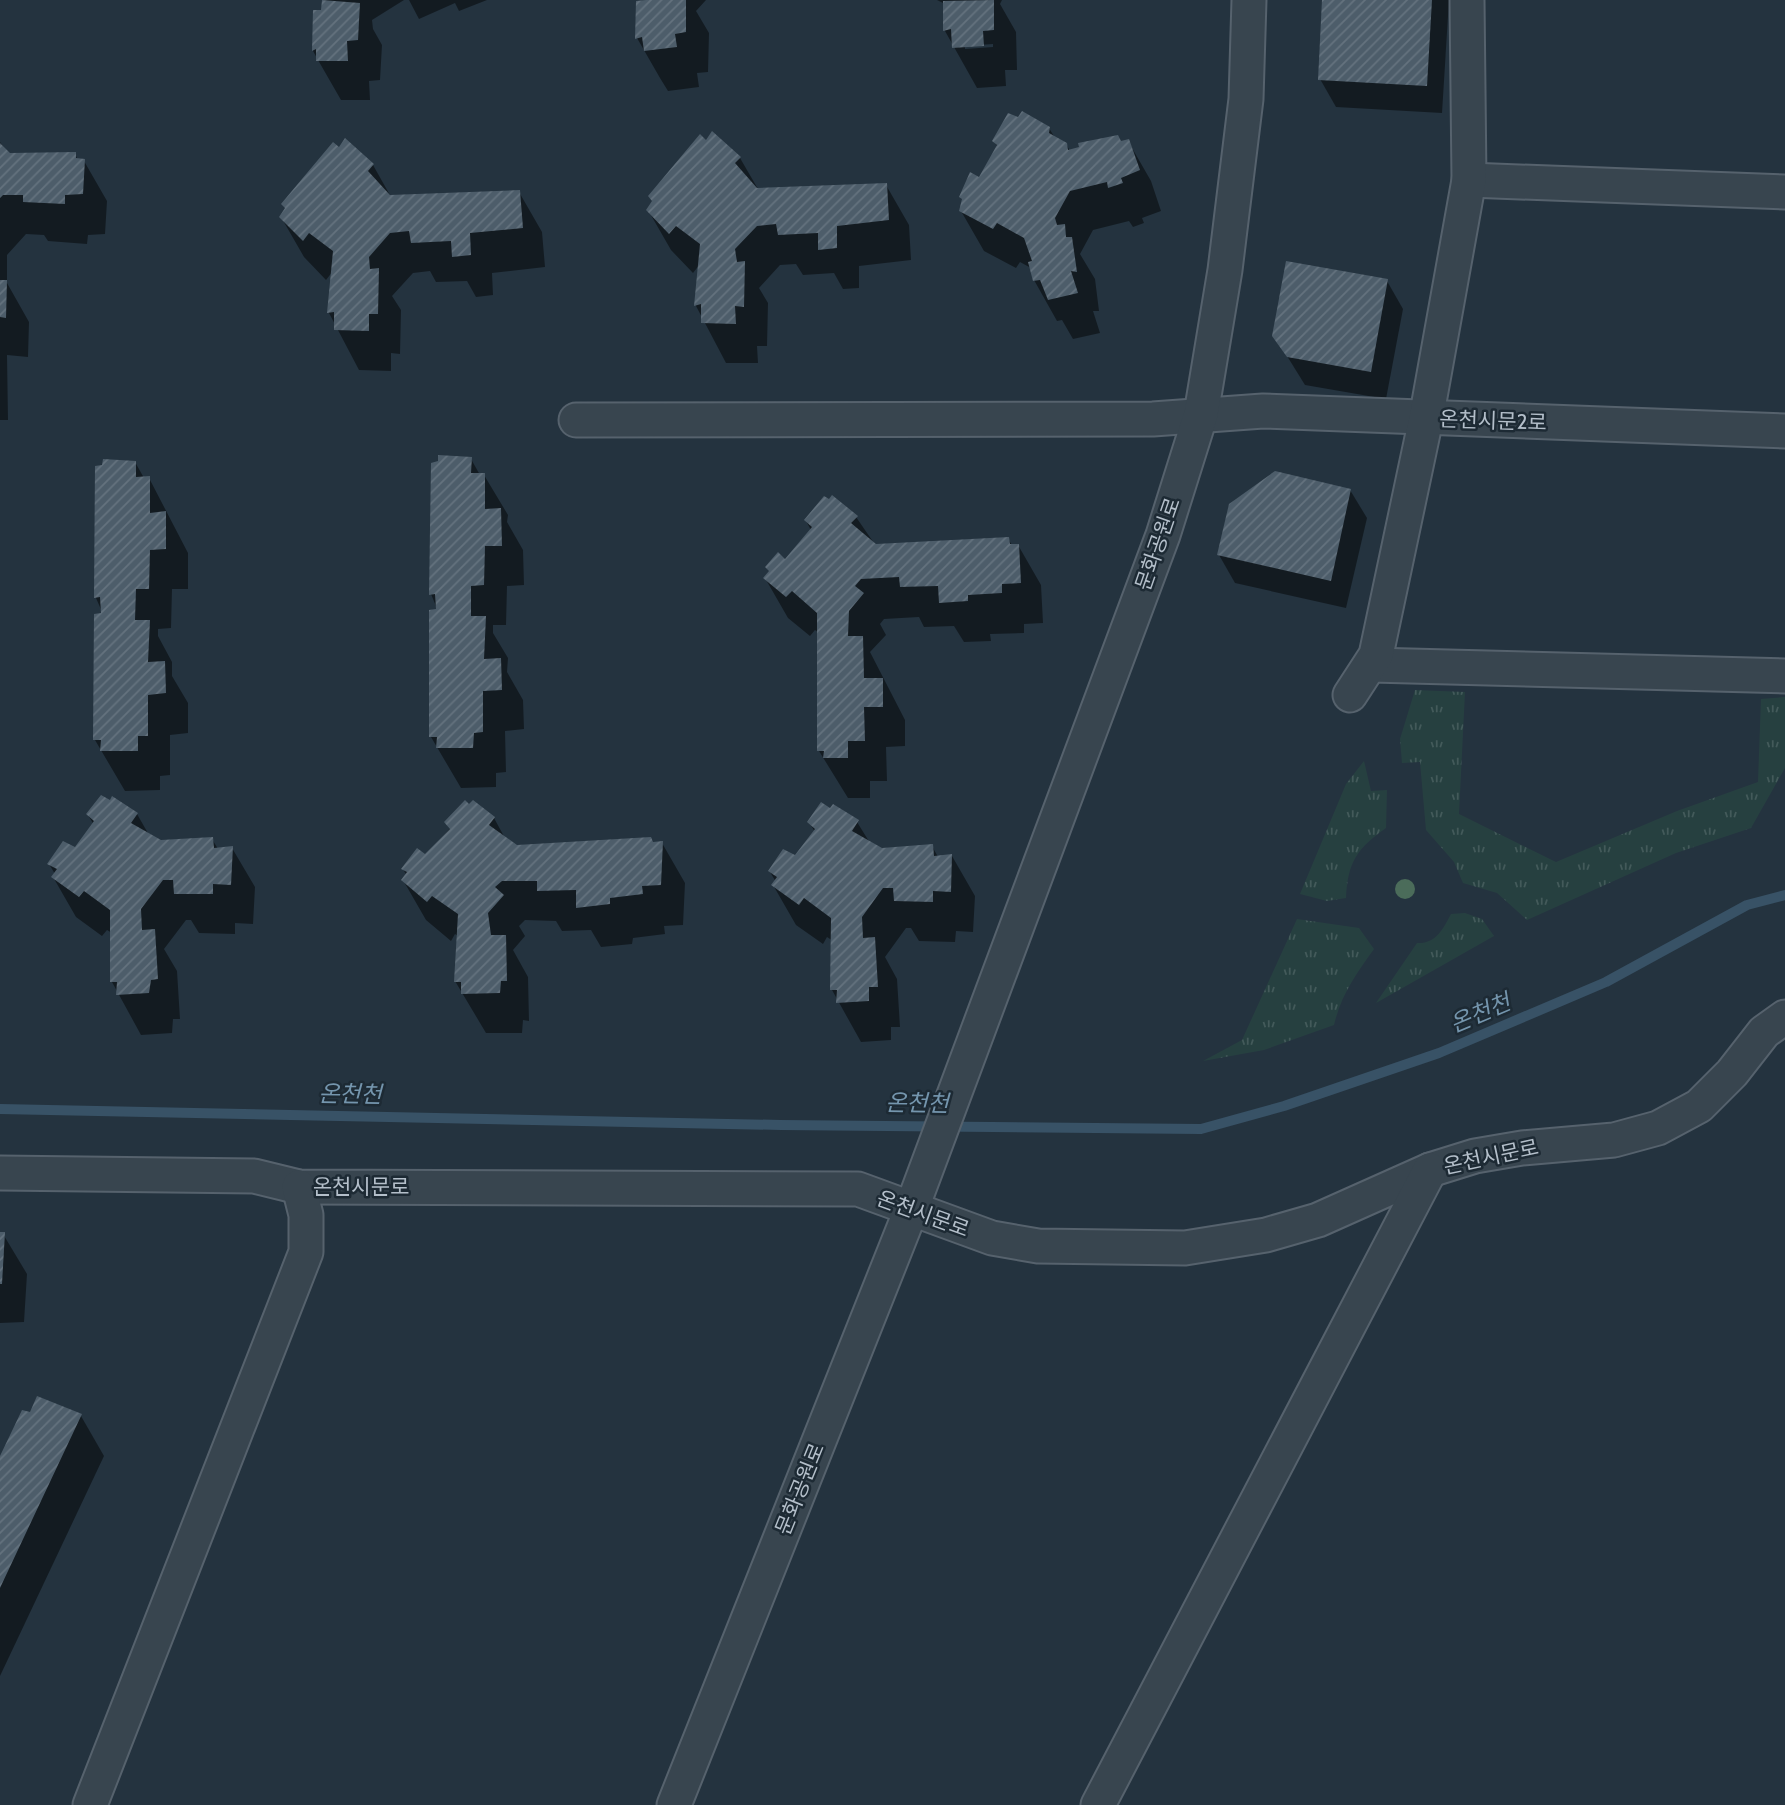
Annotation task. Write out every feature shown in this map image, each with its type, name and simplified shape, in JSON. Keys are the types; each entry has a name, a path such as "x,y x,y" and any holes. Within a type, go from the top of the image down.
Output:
{"street":[{"name":"문화공원로","path":"674,1805 926,1173 964,1064 1163,535 1201,414 1226,270 1246,99 1250,0"},
{"path":"1350,695 1373,664 1426,419 1469,180 1468,0"},
{"path":"1469,180 1785,192"},
{"name":"온천시문2로","path":"576,419 1153,419 1263,411 1785,430"},
{"path":"1373,664 1785,676"},
{"name":"온천시문로","path":"0,1173 254,1176 299,1187 858,1189 992,1238 1038,1246 1185,1248 1266,1235 1318,1220 1430,1170 1475,1156 1522,1148 1614,1140 1658,1128 1699,1106 1732,1073 1764,1032 1785,1017"},
{"path":"1098,1805 1430,1170"},
{"path":"90,1805 306,1252 306,1215 299,1187"}],"green space":[{"path":"1415,690 1465,692 1459,814 1556,862 1677,811 1758,782 1761,699 1785,697 1785,768 1751,828 1676,853 1527,920 1497,893 1463,883 1454,862 1426,830 1420,762 1402,763 1400,739"},
{"path":"1364,761 1371,791 1387,790 1386,828 1356,857 1349,874 1346,898 1327,901 1300,894 1346,784"},
{"path":"1465,913 1482,919 1494,936 1376,1003 1417,943 1434,938 1451,914"},
{"path":"1297,919 1359,928 1374,949 1345,994 1334,1025 1264,1050 1203,1061 1242,1040"}],"building":[{"path":"322,0 360,3 358,40 347,41 348,61 316,61 316,49 312,51 313,10 321,10"},
{"path":"686,0 686,32 675,34 677,47 644,51 642,37 635,39 636,1"},
{"path":"994,0 994,30 983,31 984,46 952,48 951,29 943,31 943,1"},
{"path":"1322,0 1432,0 1427,86 1318,80"},
{"path":"1022,111 1050,127 1049,133 1067,143 1068,150 1079,147 1078,143 1118,135 1121,141 1129,139 1140,170 1121,178 1123,183 1108,188 1107,182 1070,191 1055,218 1057,225 1065,224 1066,237 1072,237 1077,272 1071,271 1078,293 1048,300 1040,280 1033,281 1028,262 1032,261 1024,238 997,223 993,229 959,211 962,199 959,197 970,172 979,177 997,145 992,141 1008,113 1018,117"},
{"path":"712,131 741,157 735,163 757,188 887,183 889,220 837,226 837,248 818,250 818,233 778,235 776,224 757,226 735,249 737,262 745,261 744,307 735,306 736,324 701,323 701,304 694,306 700,244 676,226 669,234 646,210 652,201 648,196 700,134 706,140"},
{"path":"345,138 374,164 368,171 390,195 520,190 523,228 470,233 471,255 452,257 451,241 411,243 409,231 390,233 369,257 370,269 379,268 378,314 369,314 369,331 334,330 334,312 327,313 333,251 309,233 303,241 279,217 285,208 281,204 333,142 339,147"},
{"path":"0,143 10,153 76,152 76,158 85,159 83,194 65,195 65,204 23,202 23,195 3,195 0,198"},
{"path":"1286,261 1388,279 1371,372 1287,357 1272,336"},
{"path":"0,280 7,280 6,318 0,317"},
{"path":"438,455 472,457 471,473 485,473 485,509 501,508 502,546 485,546 484,585 471,586 471,616 486,616 484,659 501,658 502,690 483,691 483,732 474,733 473,748 436,748 437,737 429,737 429,610 436,609 435,594 429,595 431,463 438,461"},
{"path":"103,459 136,461 136,477 150,476 150,513 166,511 166,549 150,550 149,589 136,589 135,620 150,620 148,662 165,661 166,693 148,695 148,736 138,736 138,751 100,751 101,740 93,740 94,614 101,613 100,597 94,598 95,466 102,465"},
{"path":"1275,471 1351,489 1331,581 1217,555 1229,504"},
{"path":"832,495 858,516 851,523 876,544 1009,537 1010,544 1019,544 1021,583 1002,584 1002,593 968,595 968,601 939,603 938,586 900,587 899,577 861,579 855,586 864,593 849,611 848,636 863,636 864,678 883,678 883,707 864,707 865,741 848,741 848,758 823,758 824,751 817,751 817,613 792,591 786,597 763,578 769,571 765,567 778,552 785,559 812,527 804,520 824,496 829,499"},
{"path":"101,795 110,800 112,796 138,813 131,823 161,840 213,837 214,848 233,846 231,885 213,884 213,894 174,894 173,880 163,880 141,909 142,930 155,929 158,979 151,980 149,993 116,995 117,982 110,982 110,910 84,891 79,897 51,877 57,869 47,864 63,841 75,847 94,821 86,814"},
{"path":"465,800 469,804 473,800 495,817 489,825 517,845 651,837 653,842 663,841 661,885 642,886 643,894 610,898 610,904 576,908 576,890 537,891 537,881 502,881 495,887 504,895 488,913 491,935 506,935 507,981 501,981 500,993 461,994 461,982 454,982 458,914 432,896 427,902 401,880 407,872 401,869 417,848 425,854 450,829 444,822"},
{"path":"821,802 830,808 833,804 859,820 852,831 882,848 933,844 934,856 952,854 951,892 933,891 933,902 894,901 893,888 883,888 862,917 863,938 875,937 878,987 869,987 869,1001 836,1003 837,990 830,990 831,918 804,898 799,905 771,885 777,877 768,871 783,849 795,855 815,829 807,822"},
{"path":"0,1232 5,1232 2,1284 0,1284"},
{"path":"37,1396 82,1414 0,1588 0,1456 22,1410 30,1412"}],"waterway":[{"name":"온천천","path":"0,1109 781,1125 1201,1129 1284,1106 1439,1053 1606,982 1747,905 1785,895"}]}
